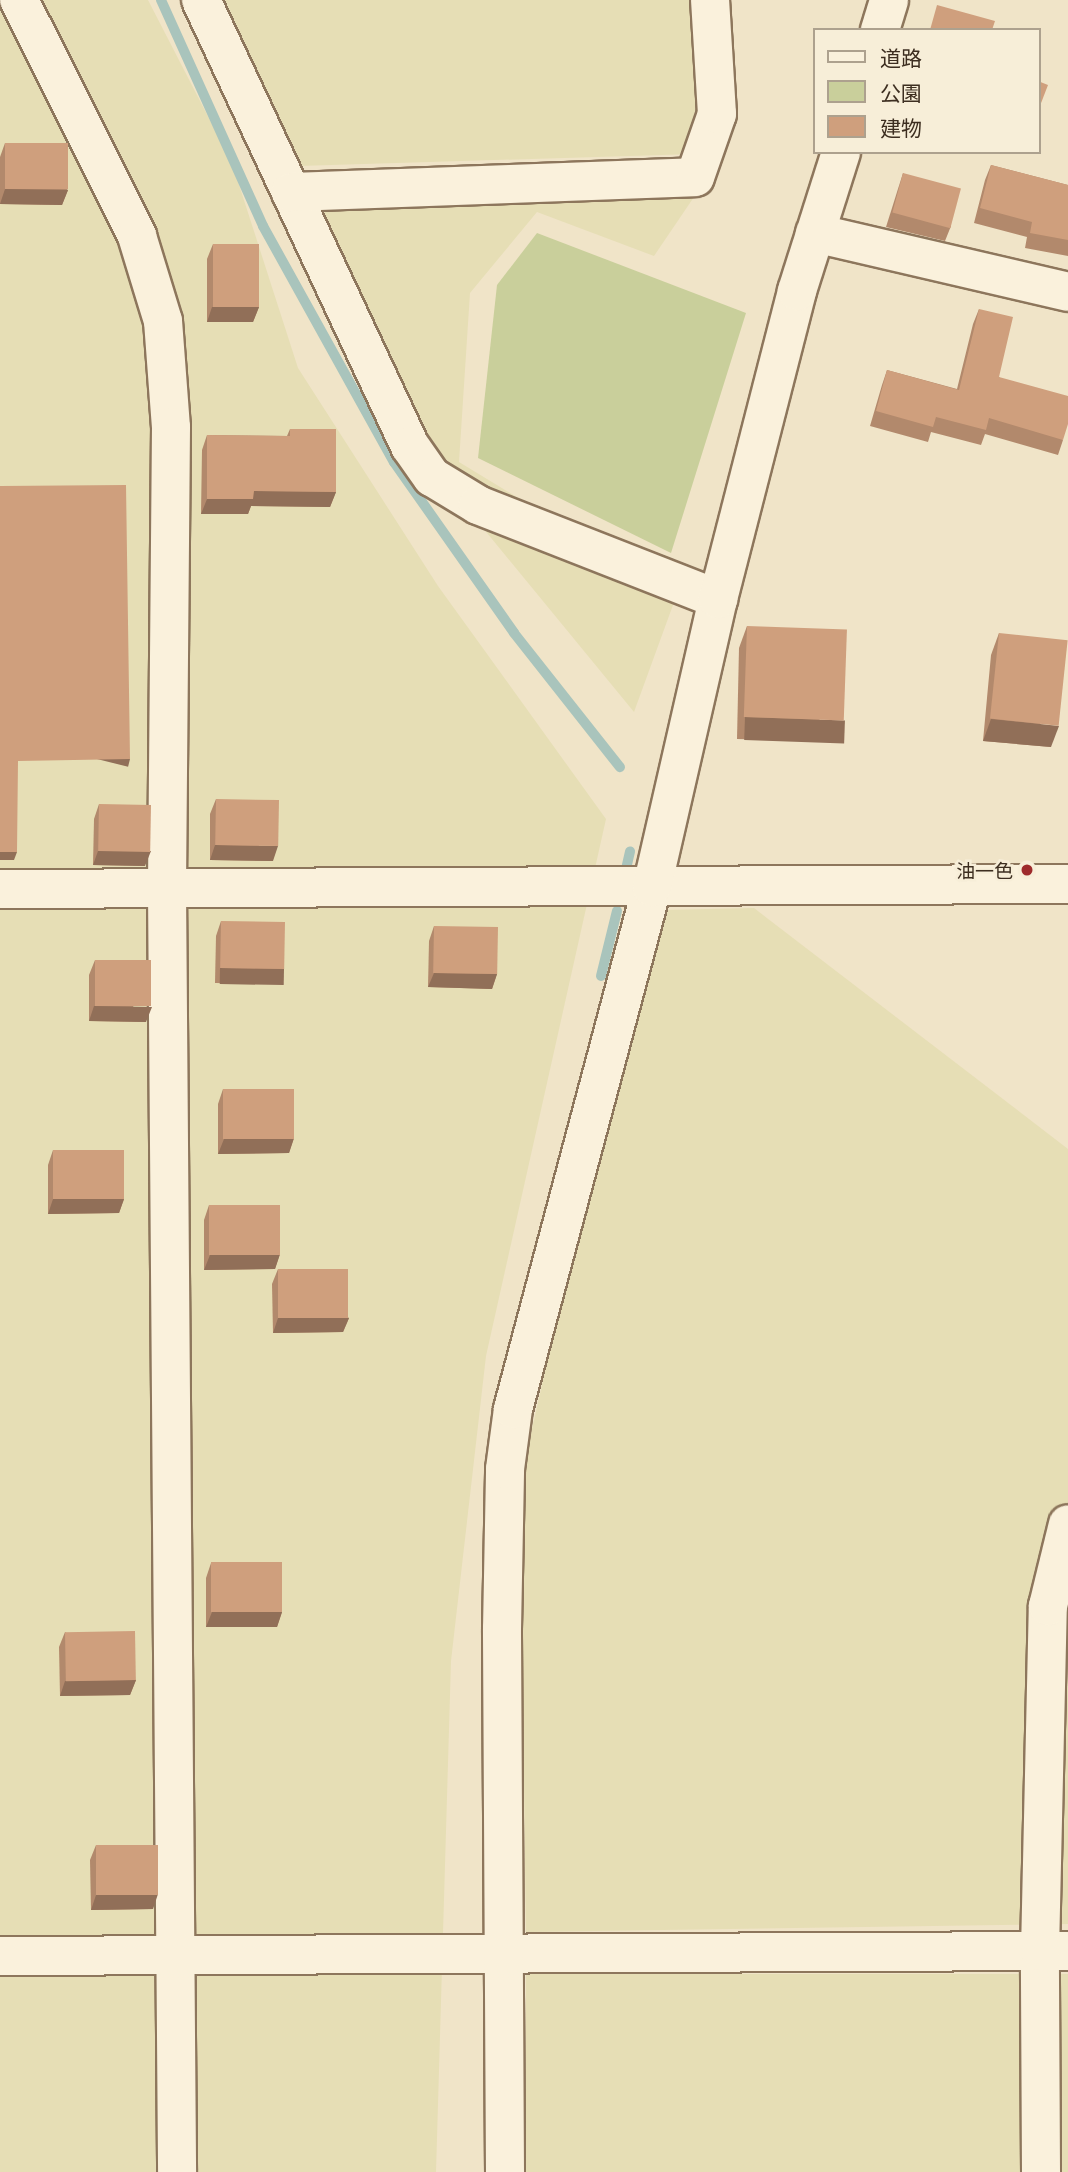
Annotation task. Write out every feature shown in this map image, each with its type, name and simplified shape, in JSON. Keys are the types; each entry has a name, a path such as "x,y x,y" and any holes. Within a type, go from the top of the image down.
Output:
{"street":[{"path":"19,0 137,236 163,321 171,427 167,889 177,2172"},
{"path":"201,0 410,446 432,477 478,505 718,599"},
{"path":"291,192 695,177 717,114 710,0"},
{"path":"881,28 889,0"},
{"path":"505,2172 506,1953 502,1629 505,1469 513,1409 652,887 718,599 815,233 840,154"},
{"path":"815,233 1068,292"},
{"path":"0,889 1068,884"},
{"path":"1041,2172 1054,1951 1048,1606 1068,1524"},
{"path":"0,1956 1054,1951"}],"shaded area":[{"path":"0,0 148,0 232,163 298,368 438,586 606,819 486,1356 451,1661 436,2172 0,2172"},
{"path":"225,0 707,0 695,154 299,166"},
{"path":"293,195 694,197 654,256 537,212 470,293 459,462 677,594 634,712 414,444"},
{"path":"754,908 1068,1149 1068,1924 526,1932 521,1565 526,1455 557,1319 662,910"},
{"path":"526,1974 1068,1974 1068,2172 526,2172"}],"green space":[{"path":"537,233 746,313 671,553 478,458 497,285"}],"building":[{"path":"937,5 995,21 993,28 931,28"},
{"path":"1040,82 1048,85 1040,106"},
{"path":"5,143 68,143 68,189 5,189"},
{"path":"991,165 1068,185 1068,240 1030,233 1032,222 980,208"},
{"path":"903,173 961,189 950,228 892,213"},
{"path":"213,244 259,244 259,307 213,307"},
{"path":"979,309 1013,317 999,377 1068,396 1068,424 1063,440 989,418 986,430 936,417 933,427 876,411 887,370 959,390"},
{"path":"290,429 336,429 336,492 254,491 253,499 207,499 207,435 290,436"},
{"path":"126,485 130,759 18,761 17,852 0,852 0,486"},
{"path":"747,626 847,629 844,720 744,717"},
{"path":"999,633 1068,640 1059,726 990,719"},
{"path":"216,799 279,800 278,846 215,845"},
{"path":"99,804 151,805 150,852 98,851"},
{"path":"221,921 285,922 284,969 220,968"},
{"path":"434,926 498,927 497,974 433,973"},
{"path":"95,960 151,960 151,1006 95,1006"},
{"path":"223,1089 294,1089 294,1139 223,1139"},
{"path":"53,1150 124,1150 124,1199 53,1199"},
{"path":"209,1205 280,1205 280,1255 209,1255"},
{"path":"278,1269 348,1269 348,1318 278,1318"},
{"path":"211,1562 282,1562 282,1612 211,1612"},
{"path":"135,1631 136,1680 66,1681 65,1632"},
{"path":"96,1845 158,1845 158,1895 96,1895"}],"waterway":[{"path":"161,0 263,226 394,462 514,633 620,767"},
{"path":"626,869 630,851"},
{"path":"601,976 617,911"}],"place":[{"name":"油一色","path":"1027,870"}]}
